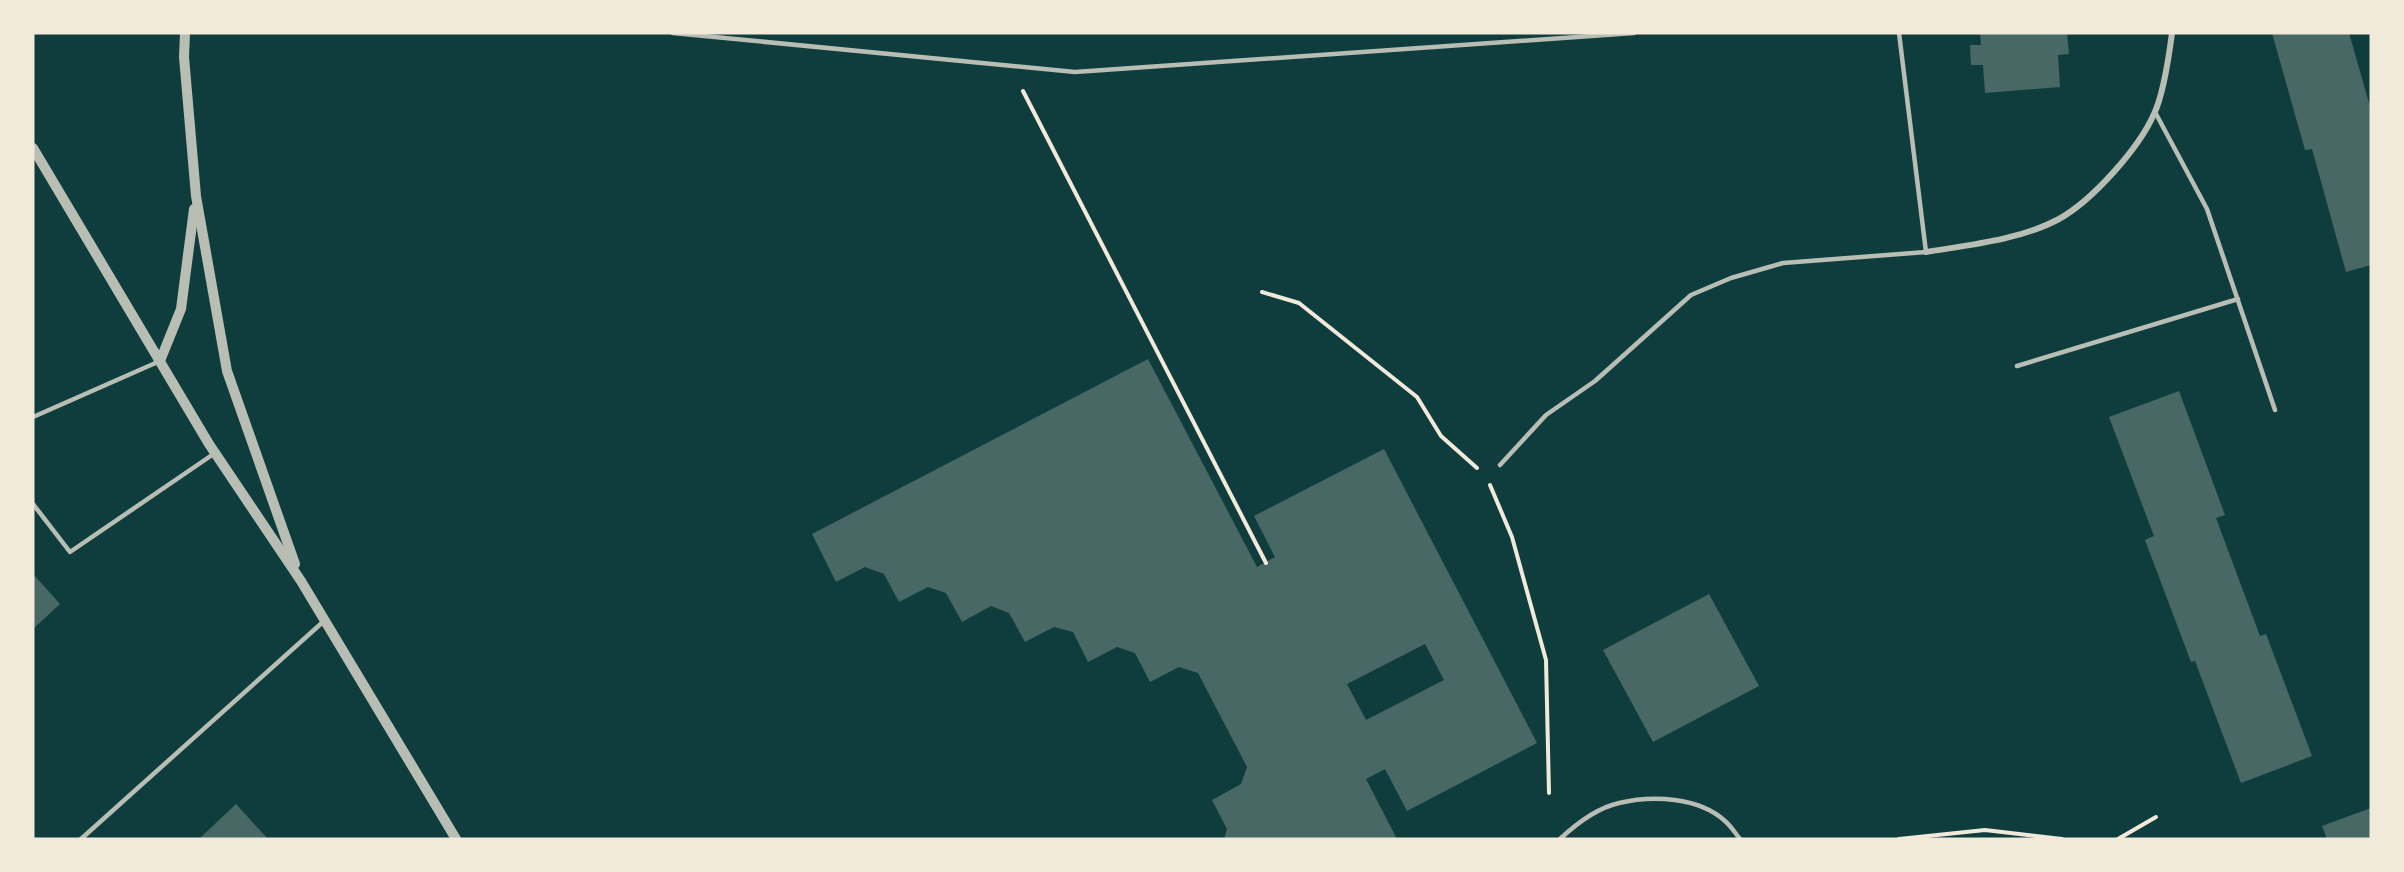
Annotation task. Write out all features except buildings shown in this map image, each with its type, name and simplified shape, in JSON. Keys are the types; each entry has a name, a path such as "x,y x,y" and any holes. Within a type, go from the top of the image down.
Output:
{"street":[{"path":"185,33 184,57 196,196 227,371 301,581"},
{"path":"1926,252 2013,235 2058,220 2082,202 2139,141 2155,112 2172,33"},
{"path":"33,148 215,453 301,581 456,839"},
{"path":"160,361 181,309 196,196"}],"lane":[{"path":"673,33 1075,72 1634,33"},
{"path":"1500,465 1546,415 1595,381 1691,295 1731,278 1783,263 1926,252 1899,33"},
{"path":"2155,112 2207,209 2275,410"},
{"path":"2017,366 2238,299"},
{"path":"33,417 160,361"},
{"path":"33,504 70,552 215,453"},
{"path":"81,839 324,621"},
{"path":"1560,839 1587,817 1618,803 1663,799 1697,805 1725,820 1740,839"}],"path":[{"path":"1010,66 1266,563"},
{"path":"1262,292 1299,303 1417,397 1441,436 1487,477 1512,537 1546,660 1549,793"},
{"path":"1487,477 1500,465"},
{"path":"2118,839 2156,818"},
{"path":"1899,839 1985,830 2062,839"}]}
